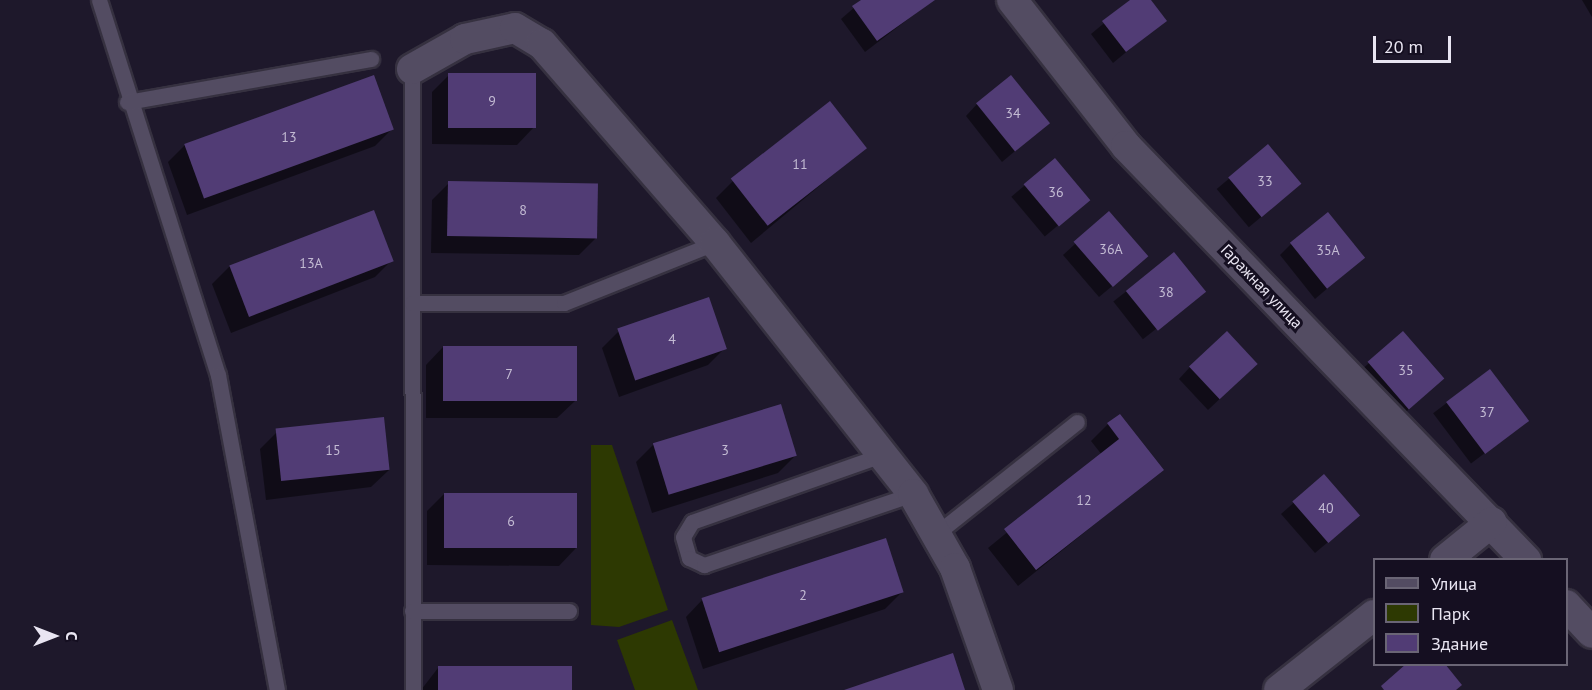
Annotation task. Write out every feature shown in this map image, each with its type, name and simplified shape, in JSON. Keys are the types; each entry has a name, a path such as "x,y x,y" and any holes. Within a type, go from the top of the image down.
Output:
{"street":[{"name":"Гаражная улица","path":"1012,0 1126,146 1492,522 1524,558"},
{"path":"412,69 465,39 515,28 542,44 716,243 913,494 955,568 998,690"},
{"path":"1447,558 1492,522"},
{"path":"1568,607 1592,633"},
{"path":"1279,690 1373,616"}],"lane":[{"path":"99,0 127,102 218,375 277,690"},
{"path":"127,102 371,59"},
{"path":"412,69 413,690"},
{"path":"412,303 564,303 716,243"},
{"path":"936,534 1077,422"},
{"path":"882,455 692,522 683,537 689,558 704,565 913,494"},
{"path":"412,611 569,611"}],"green space":[{"path":"591,445 612,445 668,610 619,627 591,625"},
{"path":"672,620 698,690 635,690 617,640"}],"building":[{"path":"861,0 935,0 877,41 852,6"},
{"path":"1130,0 1151,0 1167,21 1126,52 1102,21"},
{"path":"448,73 536,73 536,128 448,128"},
{"path":"374,75 394,130 204,199 184,144"},
{"path":"1011,75 1050,123 1015,152 976,103"},
{"path":"830,101 867,148 768,226 731,179"},
{"path":"1268,144 1301,184 1262,217 1228,177"},
{"path":"1055,158 1090,200 1059,226 1024,184"},
{"path":"448,181 598,184 597,239 447,236"},
{"path":"374,210 394,261 249,317 229,266"},
{"path":"1109,211 1148,256 1113,287 1074,242"},
{"path":"1328,212 1365,258 1327,289 1290,243"},
{"path":"1174,252 1206,292 1158,331 1126,291"},
{"path":"709,297 727,349 635,381 617,329"},
{"path":"1227,331 1258,364 1220,399 1189,366"},
{"path":"1403,331 1444,379 1409,409 1368,362"},
{"path":"443,346 577,346 577,401 443,401"},
{"path":"1490,369 1529,421 1485,454 1446,402"},
{"path":"781,404 797,456 669,495 653,443"},
{"path":"1120,414 1164,470 1036,570 1004,529 1119,439 1107,423"},
{"path":"384,417 390,470 281,481 276,428"},
{"path":"1324,474 1360,516 1328,543 1292,502"},
{"path":"444,493 577,493 577,548 444,548"},
{"path":"886,538 904,592 719,652 701,598"},
{"path":"953,653 965,690 844,690"},
{"path":"438,666 572,666 572,690 438,690"},
{"path":"1404,666 1447,666 1462,685 1456,690 1384,690 1381,686"}]}
